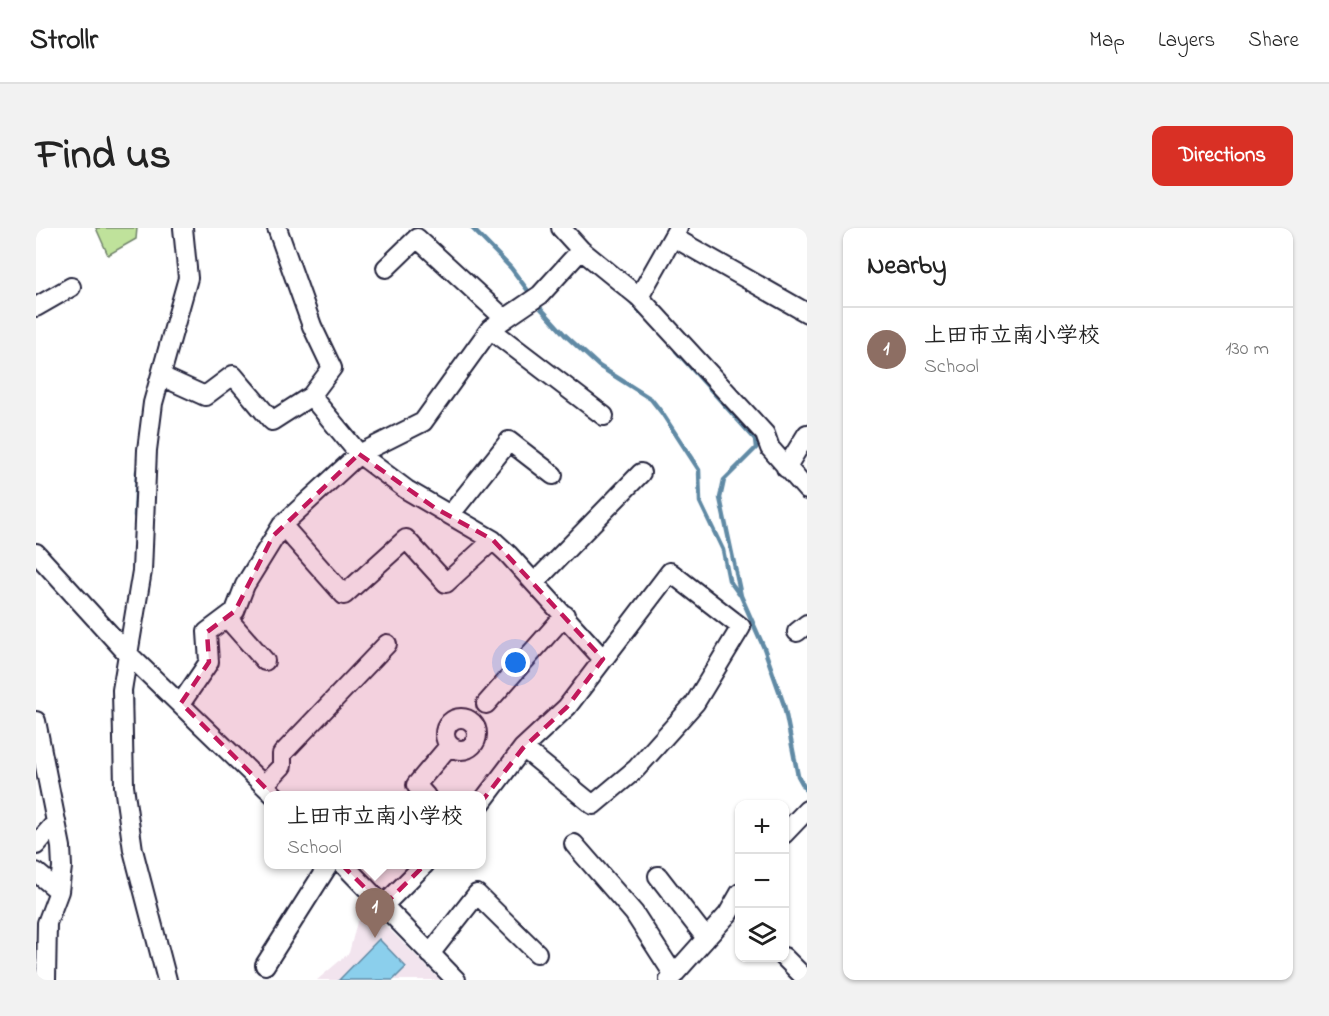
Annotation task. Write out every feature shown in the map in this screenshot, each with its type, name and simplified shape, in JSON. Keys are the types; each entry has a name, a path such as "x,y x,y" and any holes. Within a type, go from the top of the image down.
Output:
{"street":[{"path":"167,980 133,850 124,786 122,690 126,652 141,571 147,450 153,403 188,278 183,228"},
{"path":"161,376 205,396 233,375 272,421 310,396 332,368 312,326 277,228"},
{"path":"561,228 581,250 639,297 765,434 770,448 807,490"},
{"path":"639,297 676,233 807,313"},
{"path":"386,268 417,238 498,324 604,416"},
{"path":"181,703 209,662 207,632 235,611 245,585 282,525 359,454 423,422 498,324 534,299 581,250"},
{"path":"36,307 71,287"},
{"path":"310,396 359,454 407,490 493,540 535,582 603,659"},
{"path":"786,468 807,434"},
{"path":"450,514 509,441 553,475"},
{"path":"535,582 641,473"},
{"path":"282,525 344,595 406,539 446,583 493,540"},
{"path":"36,553 126,652 270,790 282,766 282,754 387,644"},
{"path":"486,797 524,748 567,707 670,572 741,627 695,704 636,769 592,806 524,748"},
{"path":"486,704 565,615"},
{"path":"226,618 265,661"},
{"path":"36,721 56,822 62,867 59,891 47,923 46,980"},
{"path":"422,791 416,784 449,746"},
{"path":"789,829 807,810"},
{"path":"36,845 56,822"},
{"path":"574,844 634,913 671,978 735,906"},
{"path":"265,965 326,869"},
{"path":"348,869 456,980"},
{"path":"383,906 420,869"},
{"path":"36,872 59,891"},
{"path":"658,876 706,938"},
{"path":"430,954 477,894 537,953"},
{"path":"789,962 807,980"}],"highlighted area":[{"path":"359,454 435,508 493,540 603,659 567,707 523,748 458,832 383,906 181,703 209,662 207,632 235,611 273,536"}],"shaded area":[{"path":"371,911 440,980 317,980 349,953 357,922"}],"green space":[{"path":"96,228 137,228 136,239 108,255"}],"water":[{"path":"379,939 406,967 393,980 339,980"}],"waterway":[{"path":"472,228 511,268 532,296"},
{"path":"628,298 640,312"},
{"path":"536,303 565,335 599,366 651,399 662,413 699,470 700,502 723,550 729,580 739,594"},
{"path":"676,351 755,439 756,448 724,480 720,498 741,596 764,648 784,705 798,776 807,792"},
{"path":"135,516 137,471"},
{"path":"131,685 131,706"}],"place":[{"name":"上田市立南小学校","path":"375,938"}]}
